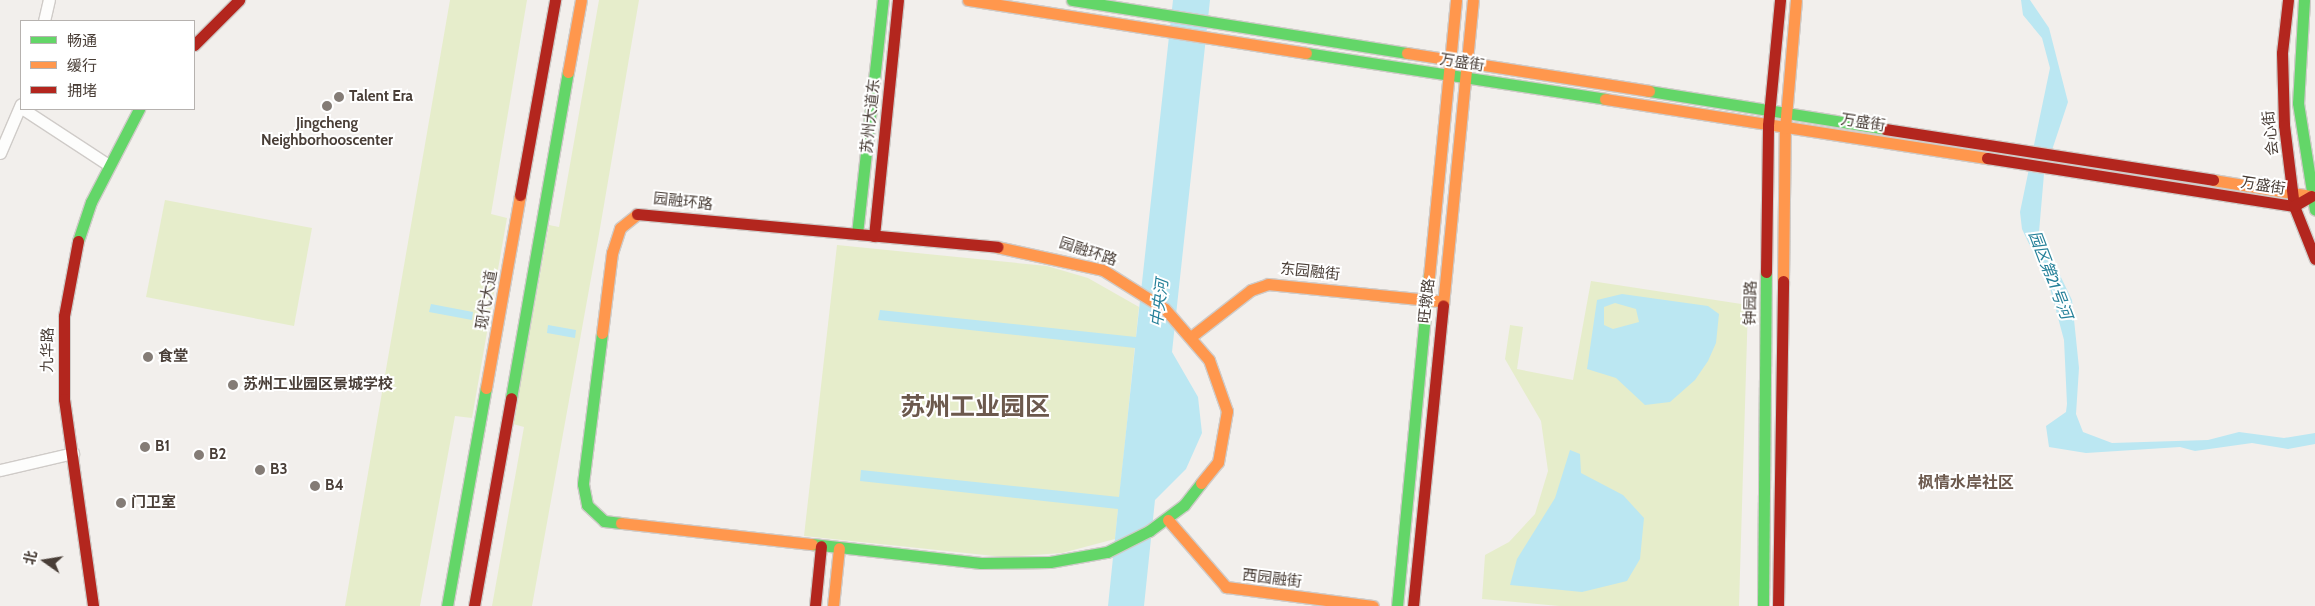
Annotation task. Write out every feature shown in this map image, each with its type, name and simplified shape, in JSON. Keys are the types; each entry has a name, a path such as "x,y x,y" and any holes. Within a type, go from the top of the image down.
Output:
{"main road":[{"path":"195,44 239,0"},
{"name":"现代大道","path":"447,606 555,0"},
{"path":"474,606 581,0"},
{"name":"苏州大道东","path":"856,234 883,0"},
{"name":"苏州大道东","path":"874,236 898,0"},
{"name":"万盛街","path":"968,0 2294,206 2311,196"},
{"name":"万盛街","path":"1072,0 1786,111 2311,196"},
{"name":"旺墩路","path":"1397,606 1456,0"},
{"name":"旺墩路","path":"1413,606 1473,0"},
{"name":"钟园路","path":"1763,606 1768,125 1780,0"},
{"name":"钟园路","path":"1778,606 1785,128 1796,0"},
{"name":"会心街","path":"2288,0 2282,94 2294,206 2315,259"},
{"name":"会心街","path":"2304,0 2298,104 2311,196 2315,210"},
{"name":"九华路","path":"93,606 62,380 64,316 76,247 107,164 138,110"},
{"name":"园融环路","path":"647,213 874,236 1042,253 1103,270 1135,286 1189,332 1222,386 1226,433 1209,477 1168,520 1156,527 1107,552 1050,562 1002,564 839,548 604,521 587,506 583,484 612,253 625,221 647,213"},
{"name":"东园融街","path":"1189,332 1251,290 1268,284 1442,301"},
{"name":"西园融街","path":"1168,520 1226,587 1373,606"},
{"path":"815,606 821,546"},
{"path":"833,606 839,548"}],"street":[{"path":"44,20 49,0"},
{"path":"0,153 21,110"},
{"path":"26,110 107,164"},
{"path":"0,470 73,453"}],"green space":[{"path":"450,0 527,0 491,214 507,218 472,418 455,416 420,606 345,606"},
{"path":"599,0 639,0 599,234 532,606 492,606 524,427 513,424 549,225 559,227"},
{"path":"165,200 312,228 294,326 146,297"},
{"path":"837,245 1047,266 1088,278 1139,307 1115,539 1062,553 1004,557 804,536"},
{"path":"1591,281 1748,305 1739,606 1559,606 1482,599 1485,555 1509,542 1535,514 1548,471 1541,421 1505,359 1510,325 1523,327 1517,369 1573,380"}],"water":[{"name":"中央河","path":"1173,0 1210,0 1172,352 1198,397 1202,433 1186,469 1155,500 1144,606 1108,606 1118,509 860,481 861,470 1119,497 1135,348 878,320 880,310 1136,337"},
{"name":"园区第21号河","path":"2021,0 2030,0 2049,28 2068,102 2044,174 2039,232 2072,300 2079,368 2076,414 2083,432 2112,443 2208,440 2239,432 2284,438 2315,433 2315,444 2288,449 2252,443 2195,451 2180,447 2086,453 2049,447 2046,426 2066,412 2064,340 2050,288 2022,229 2020,212 2050,68 2042,38 2023,15"},
{"path":"1622,294 1708,306 1719,314 1716,343 1708,361 1695,380 1670,402 1645,405 1616,378 1587,369 1597,300","holes":["1615,303 1636,309 1639,322 1613,329 1604,325 1604,307"]},
{"path":"431,304 473,312 472,320 429,312"},
{"path":"548,325 576,330 575,338 547,333"},
{"path":"1570,450 1580,454 1581,473 1623,495 1644,518 1640,559 1627,581 1582,592 1510,585 1517,559 1555,498"}],"traffic: fast":[{"path":"857,234 883,0"},
{"path":"1072,0 1407,53"},
{"path":"2304,0 2298,103 2315,210"},
{"path":"1306,53 1605,99"},
{"path":"511,398 568,72"},
{"path":"1649,91 1885,129"},
{"path":"78,241 91,202 138,110"},
{"path":"1763,606 1766,272"},
{"path":"1397,606 1429,276"},
{"path":"602,333 583,484 587,505 604,521 621,523"},
{"path":"447,606 486,388"},
{"path":"812,544 981,563 1050,562 1107,552 1149,531 1184,505 1201,483"}],"traffic: slow":[{"path":"568,72 581,0"},
{"path":"968,0 1306,53"},
{"path":"1429,276 1456,0"},
{"path":"1443,305 1473,0"},
{"path":"1783,281 1785,128 1796,0"},
{"path":"1407,53 1649,91"},
{"path":"1605,99 1987,158"},
{"path":"2213,180 2311,196"},
{"path":"486,388 520,195"},
{"path":"602,333 612,253 620,228 637,214"},
{"path":"997,247 1103,270 1165,309 1209,360 1227,411 1218,462 1201,483"},
{"path":"1192,336 1251,290 1268,284 1438,301"},
{"path":"1168,520 1226,587 1373,606"},
{"path":"621,523 812,544"},
{"path":"833,606 839,548"}],"traffic: jam":[{"path":"195,44 239,0"},
{"path":"520,195 555,0"},
{"path":"874,236 898,0"},
{"path":"1766,272 1768,125 1780,0"},
{"path":"2288,0 2282,53 2284,125 2294,206 2315,259"},
{"path":"1885,129 2213,180"},
{"path":"1987,158 2294,206 2311,196"},
{"path":"637,214 997,247"},
{"path":"78,241 64,316 64,399 93,606"},
{"path":"1778,606 1783,281"},
{"path":"1413,606 1443,305"},
{"path":"474,606 511,398"},
{"path":"815,606 821,546"}],"place":[{"name":"Talent Era","path":"339,97"},
{"name":"Jingcheng Neighborhooscenter","path":"327,106"},
{"name":"食堂","path":"148,357"},
{"name":"苏州工业园区景城学校","path":"233,385"},
{"name":"B1","path":"145,447"},
{"name":"B2","path":"199,455"},
{"name":"B3","path":"260,470"},
{"name":"B4","path":"315,486"},
{"name":"门卫室","path":"121,503"}],"district":[{"name":"苏州工业园区","path":"975,406"},
{"name":"枫情水岸社区","path":"1966,483"}]}
